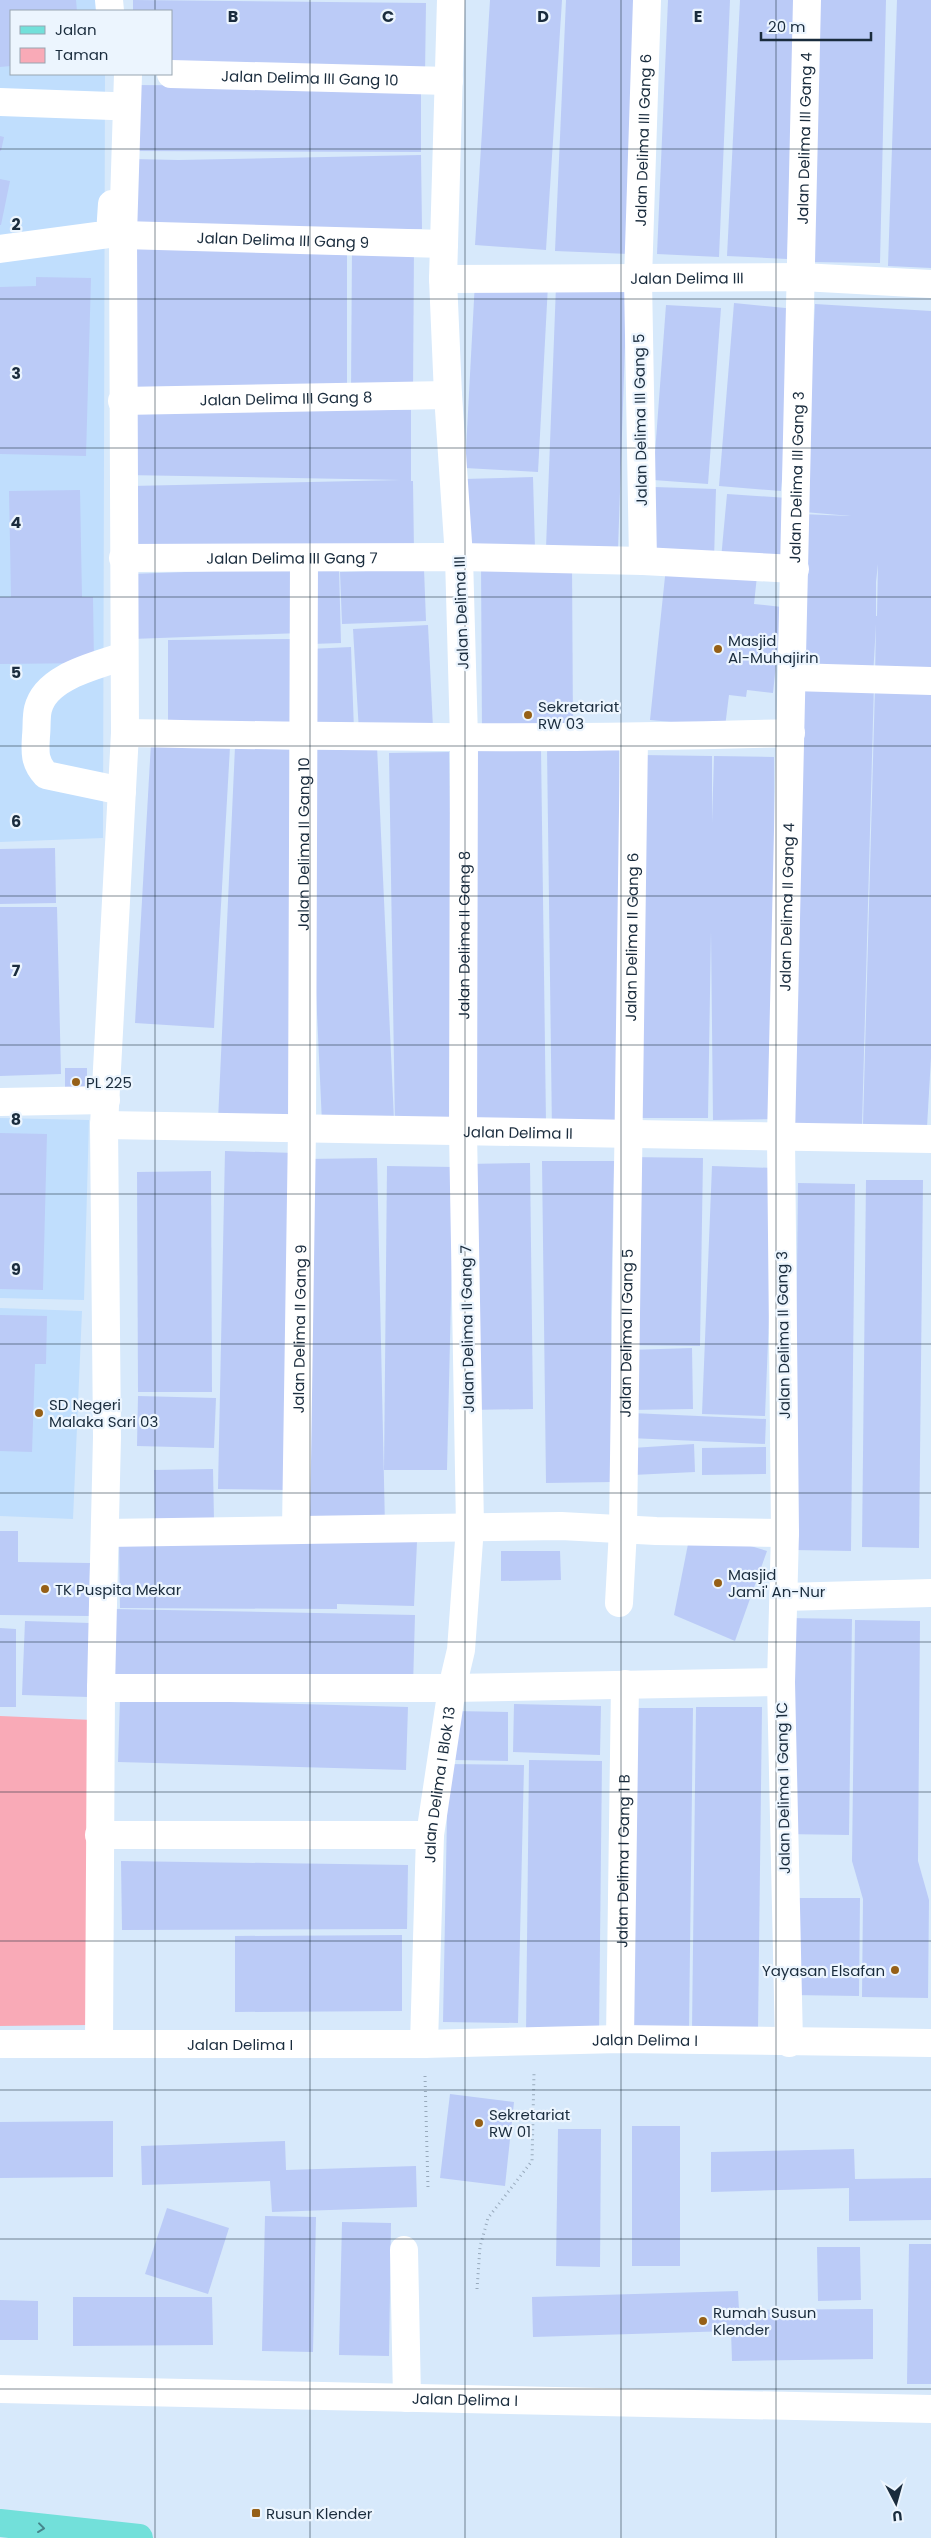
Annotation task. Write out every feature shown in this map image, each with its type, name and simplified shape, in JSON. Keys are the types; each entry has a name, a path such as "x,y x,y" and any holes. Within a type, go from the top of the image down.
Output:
{"main road":[{"path":"0,2523 140,2538"}],"street":[{"name":"Jalan Delima III","path":"451,0 443,279 448,396 459,557 464,739"},
{"name":"Jalan Delima III Gang 6","path":"638,279 647,0"},
{"name":"Jalan Delima III Gang 4","path":"802,277 807,0"},
{"name":"Jalan Delima III Gang 10","path":"172,74 449,81"},
{"path":"0,249 110,234 112,224 112,75"},
{"path":"99,2044 99,1835 107,1428 105,1113 126,733 122,401 123,235 128,75"},
{"path":"0,102 112,106"},
{"name":"Jalan Delima III Gang 9","path":"123,235 444,244"},
{"name":"Jalan Delima III","path":"443,279 802,277 931,284"},
{"name":"Jalan Delima III Gang 3","path":"792,677 802,277"},
{"name":"Jalan Delima III Gang 5","path":"638,279 643,562"},
{"name":"Jalan Delima III Gang 8","path":"122,401 448,396"},
{"name":"Jalan Delima III Gang 7","path":"123,558 459,557 643,562 795,569"},
{"name":"Jalan Delima II Gang 10","path":"302,1129 304,558"},
{"path":"122,791 46,774 38,766 35,757 38,708 46,692 59,682 124,656"},
{"path":"792,677 931,681"},
{"name":"Jalan Delima II Gang 4","path":"781,1137 792,677"},
{"path":"126,733 464,739 634,738 791,733"},
{"name":"Jalan Delima II Gang 6","path":"628,1136 634,738"},
{"name":"Jalan Delima II Gang 8","path":"463,1131 464,739"},
{"name":"Jalan Delima II","path":"0,1102 105,1113 302,1129 628,1136 931,1139"},
{"name":"Jalan Delima II Gang 9","path":"296,1530 302,1129"},
{"name":"Jalan Delima II Gang 7","path":"463,1131 470,1527"},
{"name":"Jalan Delima II Gang 5","path":"619,1603 623,1530 628,1136"},
{"name":"Jalan Delima II Gang 3","path":"781,1137 785,1533"},
{"path":"104,1533 561,1526 623,1530 785,1533"},
{"name":"Jalan Delima I Blok 13","path":"424,2044 430,1835 452,1688 461,1650 470,1527"},
{"name":"Jalan Delima I Gang 1C","path":"785,1533 781,1682 789,2043"},
{"path":"784,1597 931,1593"},
{"path":"101,1688 452,1688 781,1682"},
{"name":"Jalan Delima I Gang 1 B","path":"620,2039 625,1684"},
{"path":"99,1835 430,1835"},
{"name":"Jalan Delima I","path":"0,2044 424,2044 620,2039 789,2043 931,2043"},
{"path":"404,2250 407,2398"},
{"name":"Jalan Delima I","path":"0,2390 931,2409"}],"path":[{"path":"478,2289 480,2247 488,2218 500,2199 528,2166 533,2153 535,2042"},
{"path":"424,2044 428,2188"}],"shaded area":[{"path":"0,0 106,0 105,10 10,10 10,75 105,75 103,838 0,842"},
{"path":"0,1118 89,1120 84,1300 0,1298"},
{"name":"SD Negeri Malaka Sari 03","path":"0,1308 82,1311 73,1519 0,1516"}],"green space":[{"path":"0,1716 93,1720 89,2025 0,2026"}],"building":[{"path":"0,0 76,0 77,10 10,10 10,66 0,67"},
{"path":"133,0 426,3 425,75 172,71 172,10 133,10"},
{"path":"490,0 562,0 546,250 475,245"},
{"path":"566,0 640,0 629,254 555,251"},
{"path":"668,0 730,0 719,257 657,254"},
{"path":"740,0 799,0 787,259 727,256"},
{"path":"817,0 886,0 880,263 811,262"},
{"path":"897,0 931,0 931,268 888,266"},
{"path":"130,85 421,87 421,152 130,151"},
{"path":"0,136 4,137 1,151 0,151"},
{"path":"421,155 422,229 130,228 133,159 178,160"},
{"path":"0,179 10,181 1,225 0,225"},
{"path":"347,243 347,396 131,398 129,244"},
{"path":"352,247 414,247 413,394 351,393"},
{"path":"36,277 91,278 86,456 0,454 0,287 36,286"},
{"path":"475,281 548,285 538,472 465,468"},
{"path":"556,286 627,288 618,550 546,548"},
{"path":"734,303 796,309 781,491 719,486"},
{"path":"815,304 931,311 931,678 875,678 876,624 873,677 796,674 800,514 851,516 804,512","holes":["878,564 877,616 876,582"]},
{"path":"666,305 721,308 708,484 653,480"},
{"path":"128,403 411,410 411,481 413,481 414,551 132,556 131,486 401,480 125,475"},
{"path":"533,477 535,549 466,551 464,479"},
{"path":"654,487 716,489 714,560 652,558"},
{"path":"80,490 82,597 93,597 94,663 0,664 0,597 11,597 9,491"},
{"path":"727,494 788,498 783,565 721,559"},
{"path":"572,562 573,733 482,734 481,563"},
{"name":"Masjid Al-Muhajirin","path":"666,567 757,576 754,604 782,607 773,693 747,690 746,697 729,695 725,727 650,720"},
{"path":"297,568 300,633 132,639 130,574"},
{"path":"339,568 341,643 311,644 308,569"},
{"path":"424,569 426,621 342,624 340,572"},
{"path":"428,625 433,728 359,732 353,629"},
{"path":"300,639 300,731 168,732 168,640"},
{"path":"351,647 354,731 313,732 309,649"},
{"path":"796,681 874,683 862,1126 783,1123"},
{"path":"875,687 931,688 931,1058 927,1127 863,1124"},
{"path":"151,743 230,747 214,1028 135,1023"},
{"path":"377,746 394,1120 322,1123 305,750"},
{"path":"235,747 300,750 289,1124 218,1121"},
{"path":"619,747 625,1130 552,1132 547,748"},
{"path":"541,748 546,1123 474,1123 469,749"},
{"path":"449,752 455,1125 395,1126 389,753"},
{"path":"641,755 712,756 712,823 714,756 774,757 776,1119 713,1120 711,931 708,1118 637,1118"},
{"path":"55,848 56,903 0,904 0,849"},
{"path":"0,907 57,907 61,1074 0,1076"},
{"name":"PL 225","path":"65,1068 87,1068 87,1096 65,1096"},
{"path":"0,1133 47,1134 43,1290 0,1289"},
{"path":"225,1151 295,1153 288,1490 218,1489"},
{"path":"629,1157 703,1158 700,1346 626,1345"},
{"path":"377,1158 385,1527 307,1529 306,1159"},
{"path":"542,1161 614,1161 611,1316 612,1482 546,1483"},
{"path":"530,1163 533,1409 468,1410 465,1164"},
{"path":"387,1166 454,1167 447,1470 384,1470"},
{"path":"712,1166 775,1168 765,1416 702,1414"},
{"path":"211,1171 212,1392 138,1392 137,1172"},
{"path":"866,1180 923,1180 919,1548 862,1547"},
{"path":"798,1183 855,1184 851,1551 794,1550"},
{"name":"SD Negeri Malaka Sari 03","path":"0,1315 47,1316 46,1364 35,1364 32,1452 0,1451"},
{"path":"692,1348 693,1409 631,1410 629,1350"},
{"path":"138,1396 216,1398 214,1448 137,1446"},
{"path":"632,1413 766,1419 765,1444 630,1438"},
{"path":"694,1444 695,1472 633,1475 632,1448"},
{"path":"766,1447 766,1474 702,1475 702,1448"},
{"path":"213,1469 214,1520 155,1521 154,1470"},
{"name":"TK Puspita Mekar","path":"0,1531 18,1531 18,1562 90,1563 89,1616 0,1615"},
{"name":"Masjid Jami' An-Nur","path":"689,1539 744,1544 767,1551 735,1641 674,1615"},
{"path":"119,1540 417,1542 414,1606 337,1604 337,1609 120,1608"},
{"path":"501,1551 560,1551 561,1580 501,1581"},
{"path":"114,1609 415,1615 413,1686 113,1681"},
{"path":"786,1618 852,1619 849,1835 783,1834"},
{"path":"855,1620 920,1621 918,1861 929,1900 928,1998 862,1997 863,1899 852,1861"},
{"path":"25,1621 90,1623 88,1697 22,1695"},
{"path":"0,1628 16,1629 16,1707 0,1707"},
{"path":"120,1699 408,1707 406,1770 118,1762"},
{"path":"514,1704 601,1706 600,1755 513,1752"},
{"path":"696,1707 762,1707 758,2030 692,2029"},
{"path":"628,1708 693,1708 689,2031 624,2030"},
{"path":"455,1711 508,1712 508,1761 454,1760"},
{"path":"529,1760 602,1761 599,2035 526,2034"},
{"path":"448,1764 524,1765 518,2023 443,2022"},
{"path":"121,1861 408,1865 407,1929 122,1930"},
{"path":"794,1898 860,1898 859,1996 793,1995"},
{"path":"402,1935 402,2011 235,2012 235,1936"},
{"path":"450,2094 514,2102 505,2186 440,2178"},
{"path":"113,2121 113,2177 0,2178 0,2122"},
{"path":"632,2126 680,2126 680,2266 632,2266"},
{"path":"558,2129 601,2129 600,2267 556,2266"},
{"path":"285,2141 286,2170 416,2166 417,2207 272,2212 270,2181 142,2185 141,2146"},
{"path":"854,2149 855,2179 931,2178 931,2220 849,2221 849,2188 711,2192 711,2152"},
{"path":"167,2208 229,2228 208,2294 145,2274"},
{"path":"265,2216 316,2217 313,2352 262,2351"},
{"path":"342,2222 391,2223 389,2356 339,2355"},
{"path":"909,2244 931,2244 931,2384 907,2384"},
{"path":"817,2247 860,2247 861,2300 818,2301"},
{"name":"Rumah Susun Klender","path":"738,2291 739,2310 873,2309 873,2359 732,2361 731,2331 533,2337 532,2297"},
{"path":"73,2297 212,2297 213,2345 73,2346"},
{"path":"0,2300 38,2301 38,2340 0,2340"}],"place":[{"name":"Masjid Al-Muhajirin","path":"718,649"},
{"name":"Sekretariat RW 03","path":"528,715"},
{"name":"PL 225","path":"76,1082"},
{"name":"SD Negeri Malaka Sari 03","path":"39,1413"},
{"name":"Masjid Jami' An-Nur","path":"718,1583"},
{"name":"TK Puspita Mekar","path":"45,1589"},
{"name":"Yayasan Elsafan","path":"895,1970"},
{"name":"Sekretariat RW 01","path":"479,2123"},
{"name":"Rumah Susun Klender","path":"703,2321"},
{"name":"Rusun Klender","path":"256,2513"}]}
